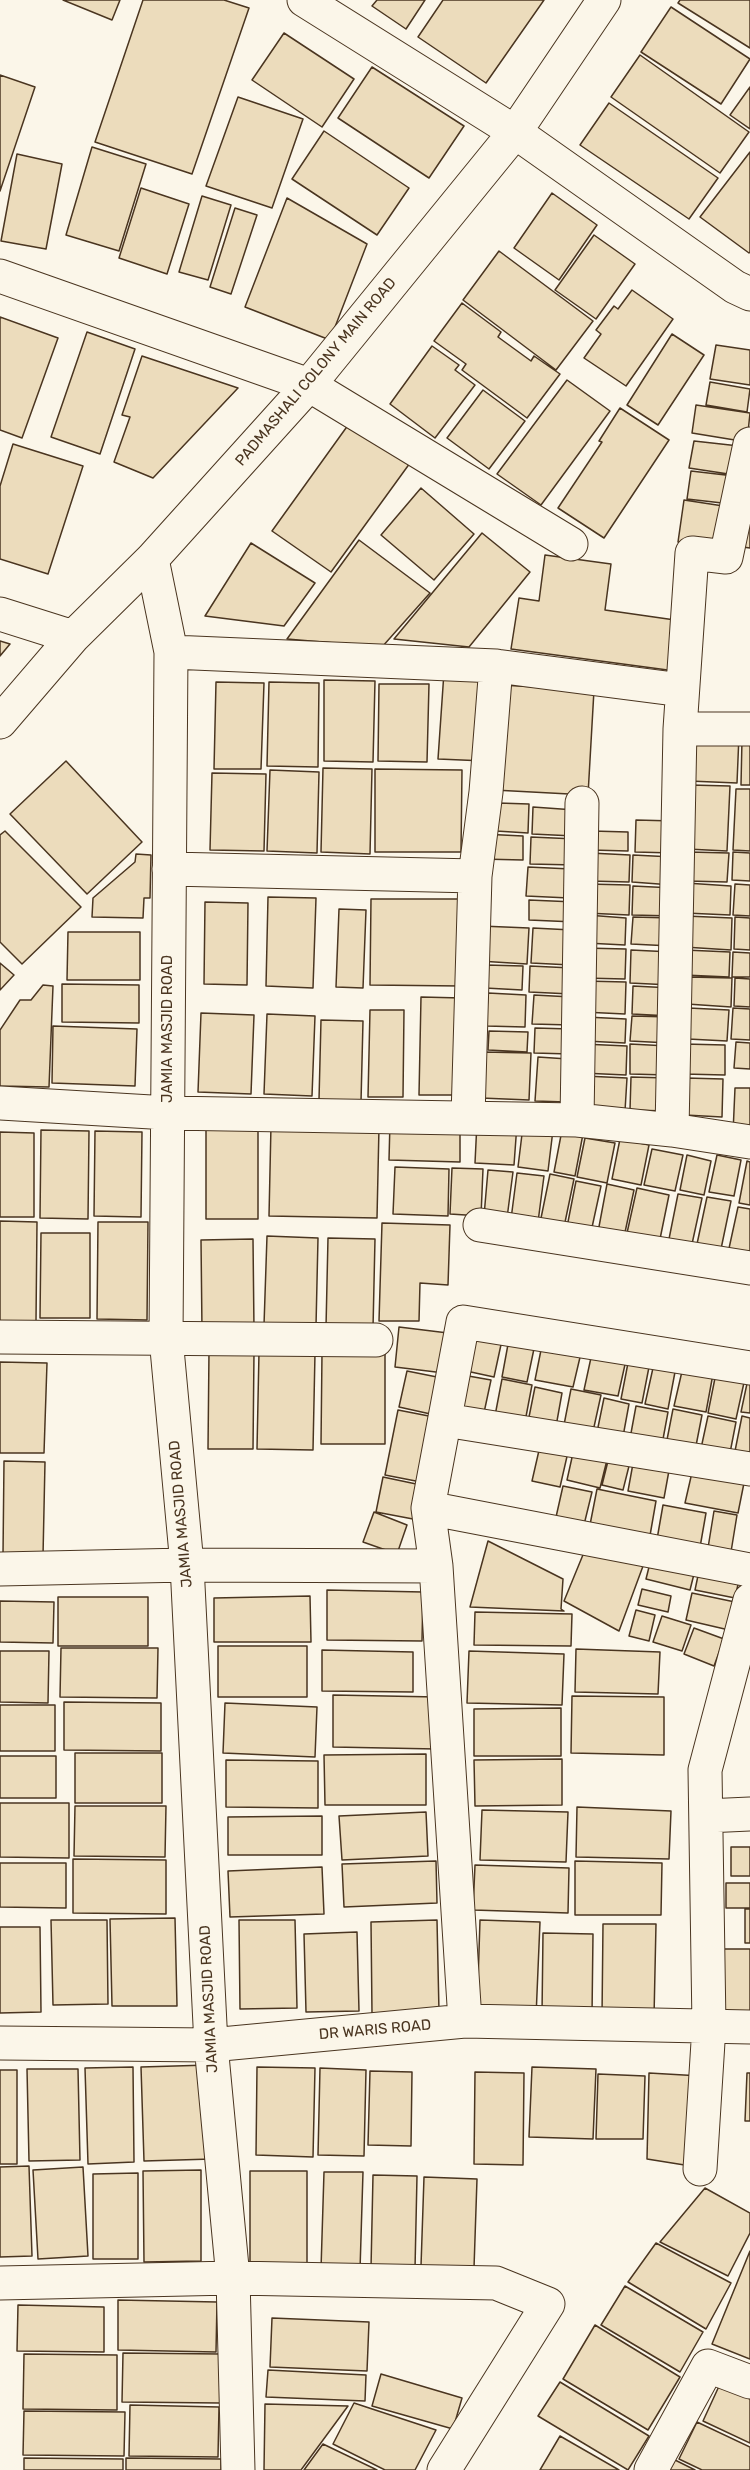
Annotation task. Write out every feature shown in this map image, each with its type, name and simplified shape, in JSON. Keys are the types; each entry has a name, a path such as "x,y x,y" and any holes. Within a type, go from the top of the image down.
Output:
{"street":[{"path":"304,0 515,132 735,286 750,294"},
{"name":"PADMASHALI COLONY MAIN ROAD","path":"0,722 73,637 152,559 309,385 515,132 604,0"},
{"path":"0,276 309,385 571,543"},
{"path":"672,1130 680,729 692,553 726,557 750,444"},
{"name":"JAMIA MASJID ROAD","path":"152,559 171,652 166,1338 187,1565 211,2045 233,2278 238,2470"},
{"path":"0,614 73,637"},
{"path":"171,652 496,666 682,690"},
{"path":"468,1117 475,876 486,792 496,666"},
{"path":"680,729 750,729"},
{"path":"577,1120 582,803"},
{"path":"169,869 475,876"},
{"path":"0,1103 168,1113 577,1120 672,1130 750,1142"},
{"path":"480,1225 750,1268"},
{"path":"465,2021 436,1566 428,1508 464,1322 750,1368"},
{"path":"0,1337 376,1340"},
{"path":"445,1420 750,1469"},
{"path":"428,1508 750,1570"},
{"path":"0,1569 187,1565 436,1566"},
{"path":"700,2169 709,2026 705,1770 724,1693 740,1680 750,1600"},
{"path":"706,1816 750,1814"},
{"name":"DR WARIS ROAD","path":"0,2043 211,2045 465,2021 750,2027"},
{"path":"0,2283 233,2278 496,2283 548,2304 444,2470"},
{"path":"651,2470 708,2366 750,2382"}],"building":[{"path":"63,0 120,0 112,20"},
{"path":"143,0 224,0 249,8 192,174 95,142"},
{"path":"377,0 425,0 406,29 372,6"},
{"path":"443,0 544,0 486,83 418,37"},
{"path":"680,0 750,0 750,48 678,3"},
{"path":"671,7 750,59 721,104 641,52"},
{"path":"284,33 354,79 322,127 252,80"},
{"path":"640,55 749,132 720,173 611,97"},
{"path":"372,67 464,126 429,178 338,118"},
{"path":"0,75 35,87 0,191"},
{"path":"750,87 750,129 730,115"},
{"path":"238,97 303,119 272,208 206,186"},
{"path":"609,103 718,178 689,219 580,145"},
{"path":"324,131 409,188 377,235 292,179"},
{"path":"92,147 146,164 119,251 66,235"},
{"path":"750,152 750,252 749,253 700,217"},
{"path":"17,154 62,164 46,249 1,241"},
{"path":"141,188 189,204 167,274 119,258"},
{"path":"552,193 597,225 559,280 514,248"},
{"path":"202,196 231,205 208,280 179,272"},
{"path":"287,198 367,244 330,340 245,307"},
{"path":"235,208 257,215 231,294 210,287"},
{"path":"594,235 635,264 596,319 555,290"},
{"path":"499,251 593,321 556,370 463,300"},
{"path":"632,290 673,319 626,386 584,358 601,334 596,330 614,306 618,309"},
{"path":"462,303 501,332 498,337 531,361 534,356 560,374 527,418 462,370 466,364 434,341"},
{"path":"0,317 58,338 22,438 0,430"},
{"path":"87,332 135,349 100,454 51,437"},
{"path":"672,334 704,355 658,425 627,405"},
{"path":"716,345 750,350 750,385 710,379"},
{"path":"432,346 459,365 455,370 475,385 435,438 390,404"},
{"path":"142,356 238,388 153,478 114,462 130,417 122,415"},
{"path":"567,380 610,411 541,505 497,474"},
{"path":"710,382 750,389 747,412 706,405"},
{"path":"483,390 525,421 489,469 447,438"},
{"path":"696,405 750,413 747,442 692,433"},
{"path":"620,408 669,440 604,538 558,508 602,442 599,441"},
{"path":"351,421 410,463 331,572 272,531"},
{"path":"694,441 739,446 735,475 689,468"},
{"path":"13,444 83,466 48,574 0,559 0,486"},
{"path":"691,471 734,476 731,504 687,499"},
{"path":"421,488 474,534 434,580 381,535"},
{"path":"684,500 730,507 723,548 678,542"},
{"path":"750,515 750,548 735,546"},
{"path":"482,533 530,572 469,647 394,639"},
{"path":"359,540 430,593 382,647 287,639"},
{"path":"251,543 315,583 284,626 205,616"},
{"path":"545,555 611,564 605,610 682,621 675,671 511,649 519,598 539,601"},
{"path":"0,641 10,644 0,656"},
{"path":"444,672 490,675 485,761 438,759"},
{"path":"324,680 375,681 373,762 324,761"},
{"path":"216,682 264,683 261,769 214,769"},
{"path":"269,682 319,683 318,767 267,766"},
{"path":"379,684 429,684 427,762 378,761"},
{"path":"500,685 594,690 588,795 494,790"},
{"path":"691,734 739,735 737,783 689,781"},
{"path":"742,739 750,740 750,785 741,785"},
{"path":"66,761 142,842 87,894 10,814"},
{"path":"323,768 372,769 370,854 321,852"},
{"path":"375,769 462,770 461,852 375,852"},
{"path":"270,770 319,772 317,853 267,851"},
{"path":"212,773 266,774 264,851 210,850"},
{"path":"690,785 730,786 727,851 687,849"},
{"path":"736,789 750,789 750,851 733,850"},
{"path":"498,803 529,804 528,833 496,831"},
{"path":"533,807 575,810 574,836 532,834"},
{"path":"636,820 674,821 673,853 635,852"},
{"path":"5,831 81,907 22,964 0,942 0,835"},
{"path":"592,831 628,832 628,851 591,850"},
{"path":"482,834 523,836 523,860 481,859"},
{"path":"531,837 576,839 575,865 530,864"},
{"path":"689,852 729,853 727,882 687,881"},
{"path":"733,852 750,853 750,881 732,880"},
{"path":"590,853 630,855 629,882 589,881"},
{"path":"136,854 151,855 150,898 144,898 143,918 92,917 93,898 135,862"},
{"path":"633,855 673,857 672,885 632,882"},
{"path":"528,867 571,869 569,898 526,896"},
{"path":"686,883 731,886 730,915 685,913"},
{"path":"587,884 630,885 629,915 585,913"},
{"path":"735,884 750,885 750,916 733,915"},
{"path":"633,886 674,888 673,916 632,915"},
{"path":"268,897 316,898 313,988 266,986"},
{"path":"371,899 462,899 461,986 370,985"},
{"path":"529,900 575,902 575,922 529,920"},
{"path":"205,902 248,903 247,985 204,984"},
{"path":"339,909 366,910 363,988 336,987"},
{"path":"587,915 626,918 625,945 586,943"},
{"path":"686,916 732,918 731,950 684,947"},
{"path":"633,917 672,918 671,946 631,944"},
{"path":"735,917 750,918 750,950 734,949"},
{"path":"481,926 529,928 527,964 479,961"},
{"path":"533,928 572,930 571,965 531,963"},
{"path":"68,932 140,932 140,980 67,980"},
{"path":"584,948 626,949 625,979 583,978"},
{"path":"631,950 672,952 671,985 630,983"},
{"path":"685,950 730,952 729,977 684,975"},
{"path":"733,952 750,953 750,977 732,977"},
{"path":"0,963 14,975 0,990"},
{"path":"486,965 523,966 522,990 485,988"},
{"path":"530,966 572,968 571,994 529,992"},
{"path":"688,977 732,978 731,1007 687,1004"},
{"path":"735,978 750,979 750,1007 734,1006"},
{"path":"584,981 626,982 625,1014 583,1012"},
{"path":"62,984 139,985 139,1023 62,1022"},
{"path":"43,985 53,986 49,1087 0,1086 0,1030 20,1000 31,1000"},
{"path":"633,986 672,988 671,1016 632,1014"},
{"path":"488,993 526,995 525,1027 486,1026"},
{"path":"534,995 572,997 571,1025 532,1024"},
{"path":"421,997 462,998 460,1095 419,1095"},
{"path":"689,1008 729,1010 727,1041 688,1039"},
{"path":"733,1008 750,1009 750,1040 731,1039"},
{"path":"370,1010 404,1010 403,1097 368,1097"},
{"path":"201,1013 254,1015 251,1094 198,1092"},
{"path":"267,1014 315,1016 312,1096 264,1094"},
{"path":"632,1016 670,1017 669,1043 630,1041"},
{"path":"586,1017 626,1019 625,1043 585,1041"},
{"path":"321,1020 363,1021 361,1102 319,1100"},
{"path":"53,1026 137,1029 135,1086 52,1083"},
{"path":"535,1028 571,1029 570,1054 534,1053"},
{"path":"489,1031 528,1032 527,1052 488,1050"},
{"path":"736,1042 750,1043 750,1069 734,1068"},
{"path":"583,1044 627,1046 626,1075 582,1073"},
{"path":"630,1044 668,1046 667,1075 630,1074"},
{"path":"684,1044 725,1045 725,1075 683,1074"},
{"path":"483,1052 531,1053 529,1100 481,1098"},
{"path":"538,1057 568,1059 566,1102 535,1101"},
{"path":"585,1076 627,1078 625,1111 583,1110"},
{"path":"631,1077 668,1078 667,1111 630,1110"},
{"path":"686,1078 723,1079 722,1117 685,1115"},
{"path":"735,1088 750,1088 750,1134 733,1133"},
{"path":"390,1122 460,1122 460,1162 389,1160"},
{"path":"477,1122 517,1124 514,1165 475,1163"},
{"path":"271,1125 379,1127 377,1218 269,1216"},
{"path":"206,1126 258,1126 258,1219 206,1219"},
{"path":"523,1126 553,1130 548,1171 518,1167"},
{"path":"41,1130 89,1131 88,1219 40,1218"},
{"path":"562,1130 583,1134 575,1176 554,1172"},
{"path":"95,1131 142,1132 141,1217 94,1216"},
{"path":"0,1132 34,1133 34,1217 0,1217"},
{"path":"585,1138 615,1143 607,1183 577,1177"},
{"path":"620,1139 649,1145 641,1185 612,1179"},
{"path":"652,1149 683,1155 675,1191 644,1185"},
{"path":"687,1155 711,1161 704,1195 680,1190"},
{"path":"717,1155 741,1160 734,1196 709,1192"},
{"path":"747,1161 750,1162 750,1205 739,1203"},
{"path":"395,1167 449,1169 448,1216 393,1214"},
{"path":"452,1168 483,1169 481,1216 450,1214"},
{"path":"488,1170 513,1172 507,1218 484,1216"},
{"path":"517,1173 544,1176 538,1222 511,1219"},
{"path":"550,1174 574,1179 564,1227 540,1223"},
{"path":"576,1181 601,1186 591,1232 567,1227"},
{"path":"607,1184 634,1190 624,1237 598,1232"},
{"path":"637,1188 669,1195 660,1239 627,1233"},
{"path":"678,1194 702,1198 692,1244 669,1239"},
{"path":"707,1197 731,1201 721,1249 697,1244"},
{"path":"738,1207 750,1209 750,1257 728,1253"},
{"path":"0,1221 37,1222 36,1321 0,1321"},
{"path":"98,1222 148,1222 147,1320 97,1319"},
{"path":"382,1223 450,1225 448,1285 420,1283 419,1321 379,1321"},
{"path":"41,1233 90,1233 90,1318 40,1318"},
{"path":"267,1236 318,1238 316,1326 264,1325"},
{"path":"328,1238 375,1239 373,1328 326,1327"},
{"path":"253,1239 254,1330 202,1331 201,1240"},
{"path":"399,1327 448,1333 444,1373 395,1367"},
{"path":"465,1333 502,1340 494,1377 457,1369"},
{"path":"509,1339 535,1344 527,1382 502,1377"},
{"path":"542,1345 581,1353 573,1387 535,1380"},
{"path":"209,1351 254,1352 253,1449 208,1449"},
{"path":"259,1352 315,1353 313,1450 257,1449"},
{"path":"322,1353 385,1353 385,1444 321,1444"},
{"path":"592,1353 626,1360 618,1396 584,1390"},
{"path":"0,1362 47,1363 44,1453 0,1453"},
{"path":"628,1363 649,1367 642,1403 621,1399"},
{"path":"683,1367 713,1374 706,1412 674,1406"},
{"path":"653,1368 675,1372 668,1409 645,1404"},
{"path":"407,1371 442,1378 435,1415 399,1407"},
{"path":"716,1373 745,1378 736,1419 708,1413"},
{"path":"457,1374 491,1380 482,1422 449,1415"},
{"path":"750,1374 750,1413 741,1412"},
{"path":"502,1379 532,1385 524,1427 494,1421"},
{"path":"535,1387 562,1393 555,1432 527,1427"},
{"path":"571,1389 601,1395 592,1436 563,1430"},
{"path":"604,1398 629,1404 622,1442 596,1437"},
{"path":"636,1406 668,1412 661,1450 629,1444"},
{"path":"673,1409 702,1415 694,1456 665,1450"},
{"path":"398,1410 439,1418 426,1483 385,1475"},
{"path":"708,1416 736,1422 729,1458 700,1453"},
{"path":"742,1416 750,1418 750,1459 734,1456"},
{"path":"575,1444 609,1452 600,1488 567,1480"},
{"path":"540,1446 568,1452 560,1487 532,1481"},
{"path":"609,1457 630,1462 623,1490 602,1485"},
{"path":"634,1458 670,1465 664,1498 628,1491"},
{"path":"4,1461 45,1462 43,1556 3,1555"},
{"path":"693,1468 745,1478 738,1513 685,1503"},
{"path":"383,1477 421,1485 413,1519 376,1512"},
{"path":"563,1486 592,1492 582,1533 554,1526"},
{"path":"597,1489 656,1501 648,1547 588,1535"},
{"path":"663,1505 706,1513 699,1553 656,1545"},
{"path":"714,1511 737,1515 730,1558 707,1554"},
{"path":"374,1512 407,1525 397,1554 363,1542"},
{"path":"488,1541 563,1579 561,1609 564,1611 470,1607"},
{"path":"587,1545 646,1558 619,1631 564,1601"},
{"path":"652,1555 696,1566 690,1590 646,1579"},
{"path":"699,1571 739,1580 735,1598 695,1590"},
{"path":"642,1589 671,1596 668,1612 638,1605"},
{"path":"327,1590 423,1592 422,1641 327,1640"},
{"path":"692,1593 735,1602 729,1630 686,1620"},
{"path":"310,1596 311,1642 214,1642 214,1598"},
{"path":"58,1597 148,1597 148,1646 58,1646"},
{"path":"0,1601 54,1602 53,1643 0,1642"},
{"path":"636,1610 655,1615 649,1641 629,1636"},
{"path":"475,1612 572,1614 571,1646 474,1645"},
{"path":"662,1616 691,1625 682,1651 653,1642"},
{"path":"694,1628 724,1639 714,1666 684,1654"},
{"path":"218,1646 307,1646 307,1697 218,1697"},
{"path":"61,1648 158,1648 157,1698 60,1697"},
{"path":"576,1649 660,1652 658,1694 575,1692"},
{"path":"322,1650 413,1652 413,1692 322,1691"},
{"path":"0,1651 49,1651 48,1703 0,1702"},
{"path":"469,1651 564,1654 562,1705 467,1703"},
{"path":"333,1695 437,1697 436,1749 333,1747"},
{"path":"572,1696 664,1697 664,1755 571,1753"},
{"path":"64,1702 161,1703 161,1751 64,1750"},
{"path":"225,1703 317,1707 315,1757 223,1753"},
{"path":"0,1705 55,1705 55,1751 0,1751"},
{"path":"561,1708 561,1756 474,1756 474,1709"},
{"path":"75,1753 162,1753 162,1803 75,1803"},
{"path":"426,1754 426,1805 325,1805 324,1755"},
{"path":"0,1756 56,1756 56,1798 0,1798"},
{"path":"562,1759 562,1805 475,1806 474,1760"},
{"path":"226,1760 318,1761 318,1808 226,1807"},
{"path":"0,1803 69,1803 69,1858 0,1857"},
{"path":"75,1806 166,1806 165,1857 74,1856"},
{"path":"577,1807 671,1811 669,1859 576,1857"},
{"path":"482,1810 568,1812 566,1862 480,1860"},
{"path":"426,1812 428,1856 342,1860 339,1816"},
{"path":"322,1816 322,1855 228,1855 228,1817"},
{"path":"731,1847 750,1847 750,1876 731,1876"},
{"path":"73,1859 166,1860 166,1914 73,1913"},
{"path":"436,1861 437,1903 344,1907 342,1864"},
{"path":"575,1861 662,1863 661,1915 575,1915"},
{"path":"0,1863 66,1863 66,1908 0,1907"},
{"path":"475,1865 569,1868 568,1913 473,1910"},
{"path":"322,1867 324,1914 230,1917 228,1871"},
{"path":"726,1883 750,1883 750,1908 726,1908"},
{"path":"745,1909 750,1909 750,1943 745,1943"},
{"path":"175,1918 177,2006 112,2006 110,1919"},
{"path":"51,1920 107,1920 108,2004 53,2005"},
{"path":"239,1920 295,1920 297,2008 240,2009"},
{"path":"437,1920 439,2012 372,2014 371,1922"},
{"path":"480,1920 540,1922 536,2017 477,2014"},
{"path":"603,1924 656,1924 654,2017 602,2016"},
{"path":"0,1927 40,1927 41,2012 0,2013"},
{"path":"357,1932 359,2011 306,2012 304,1934"},
{"path":"543,1933 593,1934 592,2015 542,2014"},
{"path":"722,1949 750,1949 750,2017 722,2017"},
{"path":"209,2065 212,2159 144,2161 141,2067"},
{"path":"133,2067 134,2162 88,2164 85,2068"},
{"path":"257,2067 315,2068 313,2157 256,2155"},
{"path":"532,2067 596,2069 593,2139 529,2137"},
{"path":"320,2068 366,2070 364,2156 318,2155"},
{"path":"27,2069 78,2069 80,2160 29,2161"},
{"path":"0,2070 17,2070 17,2164 0,2164"},
{"path":"370,2071 412,2072 411,2146 368,2145"},
{"path":"475,2072 524,2073 523,2165 474,2164"},
{"path":"649,2073 701,2076 697,2167 647,2159"},
{"path":"747,2073 750,2073 750,2121 745,2121"},
{"path":"598,2074 645,2076 643,2139 596,2139"},
{"path":"29,2166 32,2256 0,2257 0,2167"},
{"path":"83,2167 88,2256 38,2259 33,2170"},
{"path":"201,2170 201,2261 144,2262 143,2171"},
{"path":"250,2171 307,2171 307,2271 250,2270"},
{"path":"324,2172 363,2172 360,2270 321,2269"},
{"path":"138,2173 138,2259 93,2259 93,2174"},
{"path":"373,2175 417,2176 415,2269 371,2268"},
{"path":"424,2177 477,2179 474,2268 421,2266"},
{"path":"705,2188 750,2213 750,2233 728,2276 660,2242"},
{"path":"656,2243 731,2283 706,2329 628,2282"},
{"path":"750,2251 750,2359 712,2344"},
{"path":"625,2286 703,2332 680,2372 601,2325"},
{"path":"118,2300 217,2302 216,2352 118,2350"},
{"path":"18,2305 104,2307 104,2352 17,2351"},
{"path":"272,2318 369,2322 367,2371 270,2367"},
{"path":"595,2325 680,2377 648,2430 563,2379"},
{"path":"123,2353 221,2354 220,2403 122,2402"},
{"path":"24,2354 117,2355 117,2410 23,2409"},
{"path":"268,2370 366,2375 365,2401 266,2397"},
{"path":"381,2374 462,2398 453,2429 372,2406"},
{"path":"560,2382 649,2436 628,2470 538,2416"},
{"path":"720,2384 750,2399 750,2443 703,2421"},
{"path":"354,2403 436,2430 415,2470 385,2470 333,2444"},
{"path":"265,2404 348,2406 301,2470 264,2470"},
{"path":"130,2405 219,2407 218,2457 129,2456"},
{"path":"24,2411 125,2412 124,2456 23,2455"},
{"path":"697,2422 750,2447 750,2470 702,2470 679,2459"},
{"path":"560,2436 619,2470 540,2470"},
{"path":"323,2444 377,2470 304,2470"},
{"path":"24,2458 123,2459 123,2470 24,2470"},
{"path":"126,2458 221,2459 221,2470 126,2470"},
{"path":"671,2458 695,2470 665,2470"}]}
